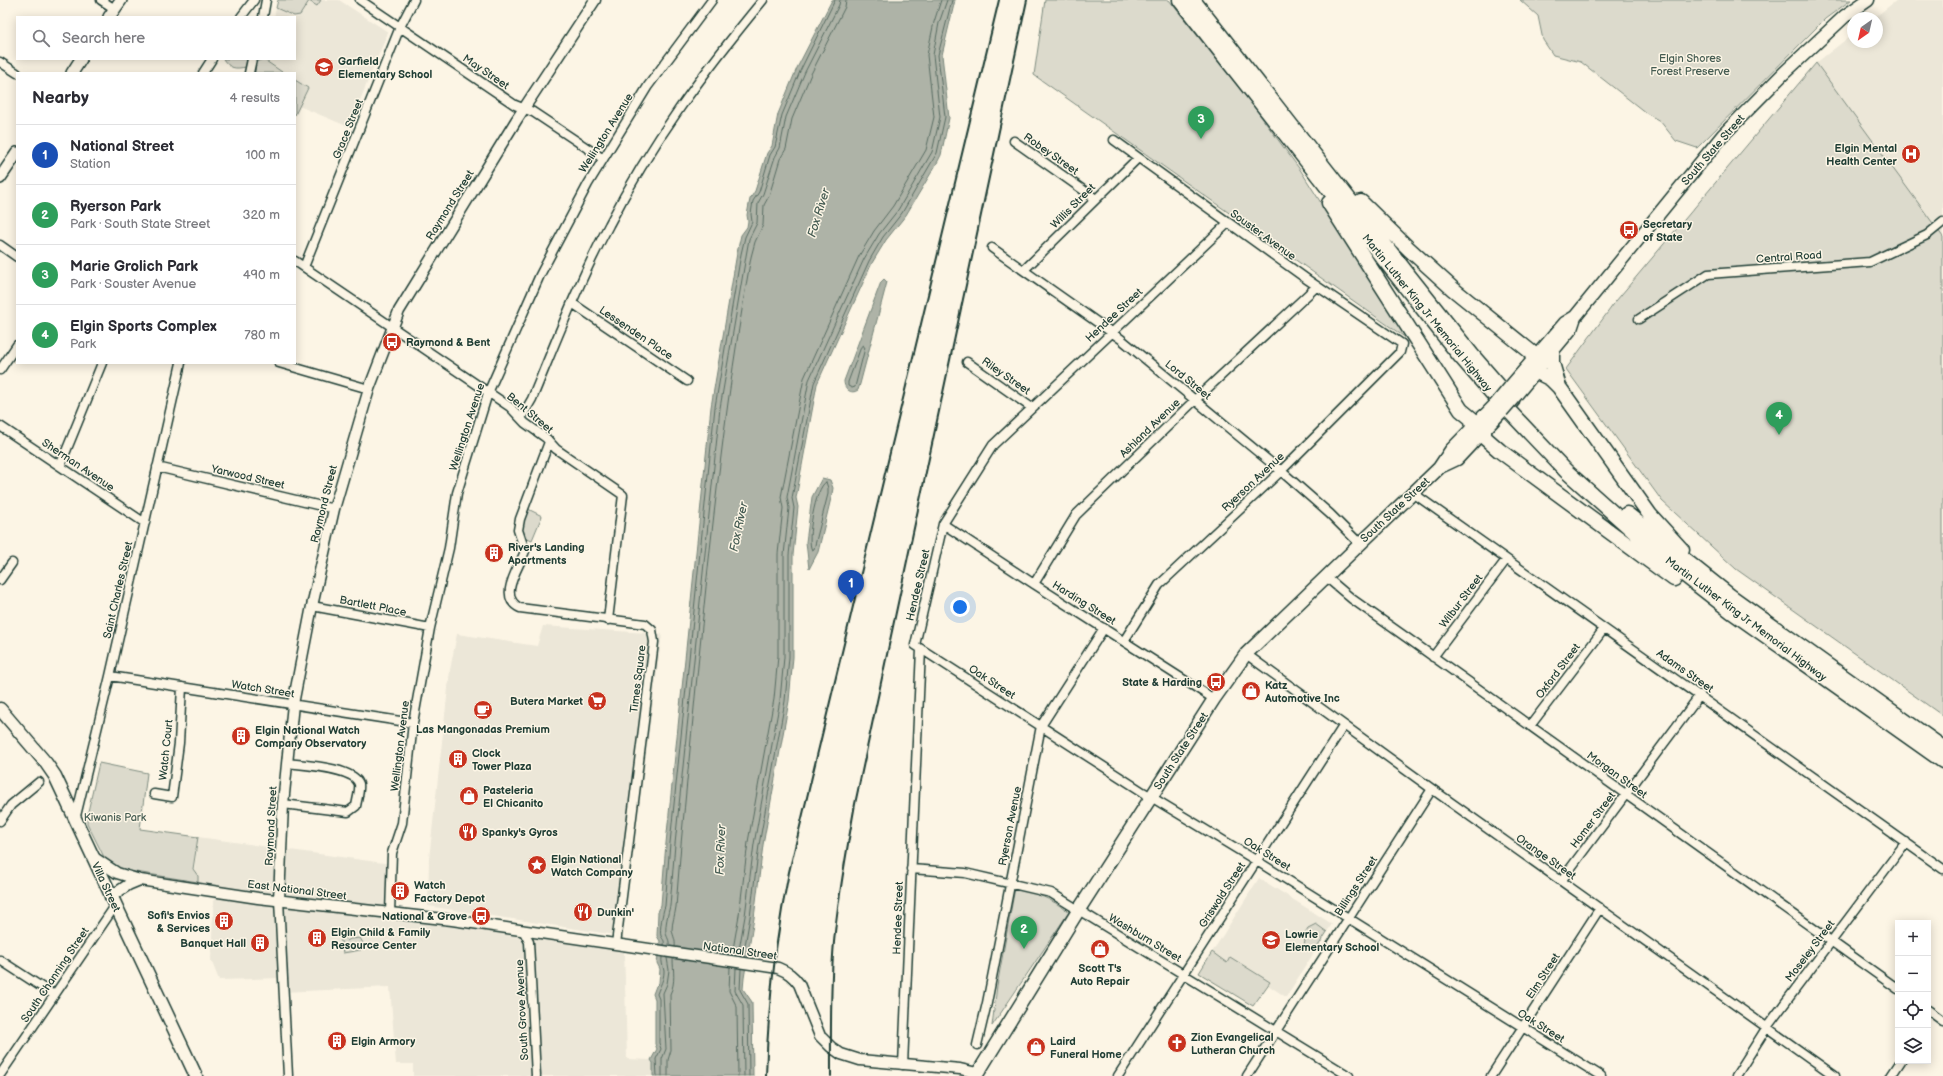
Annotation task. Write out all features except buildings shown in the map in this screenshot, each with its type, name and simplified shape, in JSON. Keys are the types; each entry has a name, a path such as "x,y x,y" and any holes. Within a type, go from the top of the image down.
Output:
{"highway":[{"name":"Martin Luther King Jr Memorial Highway","path":"1180,0 1460,356 1492,393 1566,471 1668,562 1731,611 1943,761"},
{"name":"Martin Luther King Jr Memorial Highway","path":"1194,0 1472,355 1519,409 1570,461 1621,509 1730,596 1943,748"},
{"path":"1282,113 1370,211 1453,289 1531,352 1535,366 1559,387 1650,515 1685,554 1730,596"},
{"path":"1282,131 1461,410 1461,417 1466,425 1479,430 1484,437 1500,451 1685,587 1839,688"},
{"path":"1552,352 1552,363 1559,387"},
{"path":"1479,430 1484,417"}],"main road":[{"name":"South State Street","path":"978,1075 1078,911 1214,699 1246,654 1413,492 1439,468 1457,459 1479,430 1535,366 1565,323 1575,317 1722,135 1784,73 1845,16 1868,0"},
{"path":"73,72 80,60"},
{"path":"0,178 16,154"},
{"name":"South State Street","path":"1535,366 1552,352 1571,329 1575,317"},
{"name":"South State Street","path":"1484,417 1498,408"},
{"name":"Villa Street","path":"0,710 51,770 196,1076"}],"street":[{"path":"101,0 115,9"},
{"path":"242,16 254,0"},
{"path":"262,16 266,0"},
{"name":"May Street","path":"360,0 524,109 533,112 602,158"},
{"name":"Grace Street","path":"304,267 400,27 414,0"},
{"name":"Raymond Street","path":"288,1076 279,900 283,804 294,704 312,606 334,509 369,389 392,328 411,290 524,109 595,0"},
{"name":"Wellington Avenue","path":"390,914 392,852 402,824 412,723 430,628 449,548 456,493 488,393 540,275 602,158 662,66 712,0"},
{"path":"521,418 532,399 572,303 608,225 644,163 707,71 763,0"},
{"path":"204,72 211,60"},
{"path":"249,72 252,60"},
{"path":"0,62 16,72"},
{"name":"Souster Avenue","path":"1114,140 1228,223 1402,344"},
{"name":"Robey Street","path":"1014,141 1096,199"},
{"name":"Willis Street","path":"1024,270 1138,158"},
{"name":"Central Road","path":"1639,319 1708,274 1870,262 1927,235 1943,222"},
{"name":"Hendee Street","path":"903,1065 921,649 916,645 943,524 993,445 1013,428 1032,408 1228,223"},
{"path":"0,246 16,256"},
{"name":"Lord Street","path":"992,248 1112,332 1281,470 1330,514 1359,543"},
{"name":"Bent Street","path":"296,262 510,407 549,442 520,519 518,530 525,551 509,589 509,598 520,608 608,620"},
{"name":"Ashland Avenue","path":"1034,584 1076,515 1317,286"},
{"name":"Lessenden Place","path":"572,303 687,381"},
{"name":"Ryerson Avenue","path":"1124,641 1159,585 1281,470 1400,352 1402,344"},
{"path":"0,370 16,346"},
{"name":"Riley Street","path":"967,362 1032,408"},
{"path":"60,466 102,364"},
{"name":"Saint Charles Street","path":"75,820 110,676 180,364"},
{"path":"279,364 369,389"},
{"name":"Sherman Avenue","path":"0,426 145,523"},
{"path":"549,442 556,449 622,494 608,620"},
{"name":"Yarwood Street","path":"157,467 334,509"},
{"name":"Adams Street","path":"1413,492 1506,560 1700,695 1943,869"},
{"name":"Harding Street","path":"943,524 1214,699"},
{"name":"Wilbur Street","path":"1433,657 1506,560"},
{"path":"0,580 12,563"},
{"name":"Morgan Street","path":"1325,576 1352,599 1895,987"},
{"name":"Bartlett Place","path":"312,606 430,628"},
{"name":"Times Square","path":"608,620 645,624 652,630 654,642 616,944"},
{"name":"Ryerson Avenue","path":"977,1044 1011,883 1041,726 1104,628"},
{"name":"Oxford Street","path":"1530,726 1604,629"},
{"name":"Oak Street","path":"921,649 1152,797 1257,860 1601,1076"},
{"name":"Orange Street","path":"1246,654 1432,789 1835,1076"},
{"name":"Watch Street","path":"110,676 412,723"},
{"name":"Watch Court","path":"154,794 172,797 179,742 182,687"},
{"name":"Homer Street","path":"1561,881 1700,695"},
{"name":"Griswold Street","path":"1118,1076 1344,725"},
{"path":"283,804 348,812 356,806 359,787 357,781 352,776 338,770 287,763"},
{"path":"0,821 11,805 39,782"},
{"name":"Billings Street","path":"1247,1076 1432,789"},
{"name":"Moseley Street","path":"1736,1076 1767,1027 1906,842"},
{"name":"East National Street","path":"92,856 117,873 140,880 279,900 452,920"},
{"name":"Washburn Street","path":"911,869 964,873 1051,893 1078,911 1349,1076"},
{"path":"113,902 128,885 140,880"},
{"name":"South Channing Street","path":"1,1072 54,995 113,902"},
{"name":"Elm Street","path":"1491,1076 1600,908"},
{"name":"National Street","path":"452,920 778,968 788,972 795,978 799,984 820,1036 835,1051 860,1060 960,1069 978,1075"},
{"name":"South Grove Avenue","path":"523,930 529,942 536,1076"},
{"name":"South Grove Avenue","path":"529,942 534,932"},
{"path":"0,960 54,995"},
{"path":"1931,1015 1943,1021"},
{"path":"1891,1076 1899,1064"}],"shaded area":[{"name":"Garfield Elementary School","path":"278,0 339,0 388,32 349,127 299,106 308,88 296,81 296,72 282,72 264,61 296,60 296,16 274,16"},
{"name":"Elgin Mental Health Center","path":"1897,0 1943,0 1943,245 1816,63 1847,39 1847,48 1883,48 1883,12 1882,12"},
{"name":"Clock Tower Plaza","path":"543,626 662,634 622,936 428,906 429,859 450,670 457,634 537,646"},
{"path":"198,837 391,864 390,913 624,945 627,1059 651,1060 653,1063 653,1076 413,1076 413,1064 396,1064 390,987 283,992 282,978 219,980 211,960 214,891 192,888"},
{"name":"Lowrie Elementary School","path":"1259,878 1332,924 1286,997 1268,985 1253,1006 1199,973"}],"green space":[{"path":"278,0 321,0 317,6 309,1 300,15 294,16 276,8"},
{"path":"1045,0 1169,0 1254,107 1301,171 1406,338 1034,75"},
{"name":"Elgin Shores Forest Preserve","path":"1520,0 1851,0 1825,19 1697,148 1676,141 1660,121 1646,113 1581,62 1553,55 1543,40 1538,16"},
{"path":"224,60 247,60 246,67 233,68"},
{"path":"264,60 282,72 255,72 256,62"},
{"path":"1816,63 1943,237 1943,716 1736,569 1662,501 1566,369 1616,301"},
{"path":"296,81 308,88 296,113"},
{"path":"528,509 542,516 532,540 525,537 522,529"},
{"name":"Kiwanis Park","path":"99,763 147,773 140,829 198,837 193,869 198,876 198,882 123,870 117,868 105,859 87,823 87,816"},
{"path":"1015,888 1044,897 1069,912 992,1026 997,986"},
{"path":"1316,924 1327,932 1315,951 1304,945 1305,941 1302,937 1308,928"},
{"path":"340,936 345,937 347,941 350,939 360,938 363,943 361,950 343,953"},
{"path":"1212,952 1227,963 1230,957 1270,982 1253,1006 1199,973"}],"water":[{"name":"Fox River","path":"832,0 955,0 942,55 949,118 941,155 906,215 886,240 872,263 817,384 796,498 798,507 793,555 793,657 789,701 763,845 754,918 744,978 743,989 752,1002 753,1076 653,1076 653,1063 651,1060 657,1049 655,1044 655,999 653,994 659,983 660,969 657,963 660,941 657,936 658,912 661,905 666,843 711,407 737,253 741,235 747,227 747,215 750,199 755,191 767,153 772,146 778,114 797,68"},
{"path":"884,279 887,282 860,384 858,390 853,392 847,389 844,381 881,282"},
{"path":"822,478 830,480 833,488 818,552 809,569 806,542 812,497"}],"railway":[{"path":"766,1076 768,1025 773,974 789,872 999,0"},
{"path":"831,1076 831,992 834,942 840,890 855,804 1027,0"}],"place":[{"name":"Garfield Elementary School","path":"324,67"},
{"name":"Marie Grolich Park","path":"1201,139"},
{"name":"Elgin Mental Health Center","path":"1911,154"},
{"name":"Secretary of State","path":"1629,230"},
{"name":"Raymond & Bent","path":"392,342"},
{"name":"Elgin Sports Complex","path":"1779,435"},
{"name":"River's Landing Apartments","path":"494,553"},
{"name":"National Street","path":"851,603"},
{"name":"State & Harding","path":"1216,682"},
{"name":"Katz Automotive Inc","path":"1251,691"},
{"name":"Butera Market","path":"597,701"},
{"name":"Las Mangonadas Premium","path":"483,710"},
{"name":"Elgin National Watch Company Observatory","path":"241,736"},
{"name":"Clock Tower Plaza","path":"458,759"},
{"name":"Pasteleria El Chicanito","path":"469,796"},
{"name":"Spanky's Gyros","path":"468,832"},
{"name":"Elgin National Watch Company","path":"537,865"},
{"name":"Watch Factory Depot","path":"400,891"},
{"name":"Dunkin'","path":"583,912"},
{"name":"National & Grove","path":"481,916"},
{"name":"Sofi's Envios & Services","path":"224,921"},
{"name":"Elgin Child & Family Resource Center","path":"317,938"},
{"name":"Lowrie Elementary School","path":"1271,940"},
{"name":"Banquet Hall","path":"260,943"},
{"name":"Ryerson Park","path":"1024,949"},
{"name":"Scott T's Auto Repair","path":"1100,949"},
{"name":"Elgin Armory","path":"337,1041"},
{"name":"Zion Evangelical Lutheran Church","path":"1177,1043"},
{"name":"Laird Funeral Home","path":"1036,1047"}]}
